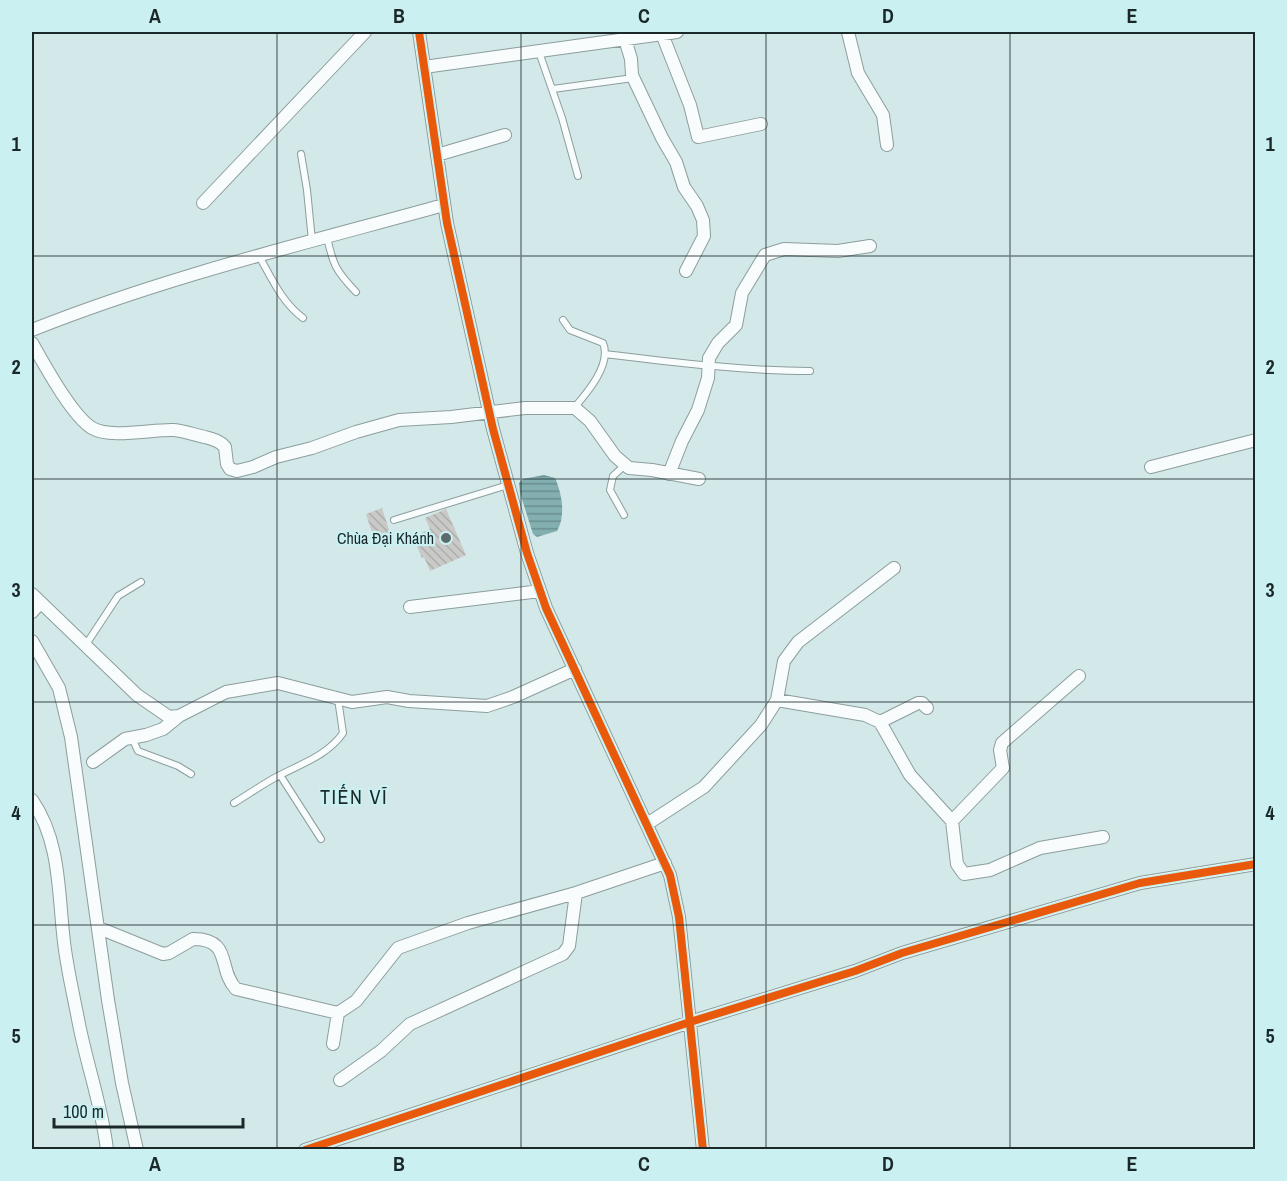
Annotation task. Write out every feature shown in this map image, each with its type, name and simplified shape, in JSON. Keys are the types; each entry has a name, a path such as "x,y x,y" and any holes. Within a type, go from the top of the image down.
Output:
{"street":[{"path":"203,203 365,32"},
{"path":"419,32 444,205 489,411 527,553 546,608 670,875 679,917 703,1149"},
{"path":"424,67 677,32"},
{"path":"848,32 858,73 883,115 887,145"},
{"path":"662,34 690,105 698,137 761,124"},
{"path":"625,39 631,59 633,78 662,138 674,157 684,187 696,203 703,220 704,236 686,271"},
{"path":"437,155 505,135"},
{"path":"32,330 75,313 186,276 444,205"},
{"path":"669,474 698,410 708,378 710,358 718,343 736,325 742,293 765,255 784,249 838,251 870,246"},
{"path":"32,343 61,391 90,427 100,432 111,433 173,430 217,440 225,447 227,466 234,470 253,467 276,457 399,420 451,417 525,408 574,408 590,422 615,456 629,468 699,479"},
{"path":"1151,467 1256,440"},
{"path":"647,824 704,787 761,725 777,700 784,662 798,642 894,568"},
{"path":"410,607 540,591"},
{"path":"34,603 85,646 137,695 169,717 178,716"},
{"path":"32,641 59,688 71,737 108,1000 122,1083 137,1149"},
{"path":"93,762 125,739 163,729 178,716 226,692 278,683 352,702 387,697 409,701 487,706 575,669"},
{"path":"952,821 1003,768 1000,750 1002,743 1079,676"},
{"path":"777,700 865,715 880,722 910,775 952,821 957,864 964,874 990,870 1040,848 1103,837"},
{"path":"880,722 918,703 927,708"},
{"path":"32,802 45,822 53,845 67,962 107,1149"},
{"path":"99,928 163,954 172,952 194,939 213,942 218,946 231,982 236,989 338,1013 356,1001 398,948 468,923 576,893 664,862"},
{"path":"305,1149 690,1022 855,971 902,953 1107,891 1150,881 1256,864"},
{"path":"340,1080 381,1051 410,1024 564,954 570,944 576,893"},
{"path":"333,1044 338,1013"}],"lane":[{"path":"539,51 553,89 578,176"},
{"path":"553,89 633,78"},
{"path":"301,154 308,189 312,241"},
{"path":"327,237 333,263 339,274 356,292"},
{"path":"259,256 277,290 291,309 303,318"},
{"path":"563,320 570,330 603,343 606,350 603,364 590,390 574,408"},
{"path":"605,354 687,362 709,367 810,371"},
{"path":"624,514 610,490 613,476 625,465"},
{"path":"394,520 508,485"},
{"path":"85,646 118,596 141,582"},
{"path":"234,803 280,775 323,753 337,742 343,733 338,699"},
{"path":"132,738 138,751 178,766 191,774"},
{"path":"280,775 321,839"}],"water":[{"path":"544,475 555,478 560,491 562,511 557,531 537,537 533,534 519,483 523,479"}],"building":[{"path":"382,508 391,536 375,542 366,514"},
{"path":"446,509 466,555 430,571 414,540 418,538 417,535 430,529 425,518"}],"cycle path":[{"path":"419,32 447,223 493,429 527,553 546,608 670,875 679,917 703,1150"},
{"path":"305,1150 690,1022 855,971 902,953 1140,883 1256,864"}],"place":[{"name":"Chùa Đại Khánh","path":"446,538"}],"district":[{"name":"TIẾN VĨ","path":"354,796"}]}
